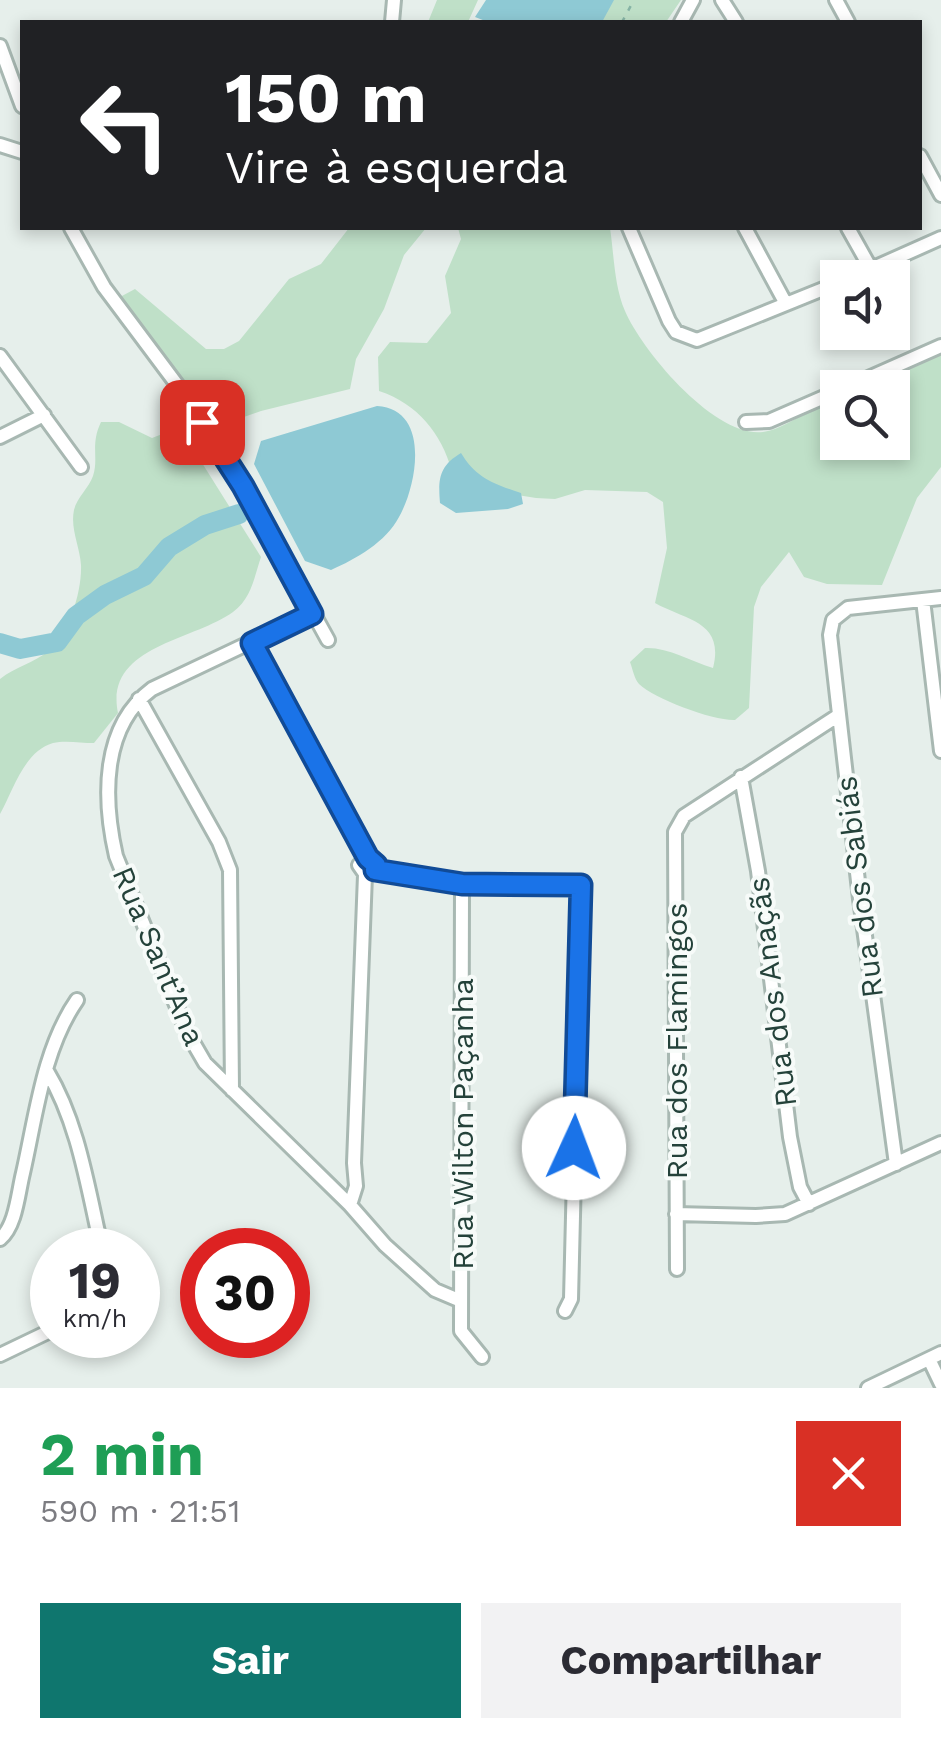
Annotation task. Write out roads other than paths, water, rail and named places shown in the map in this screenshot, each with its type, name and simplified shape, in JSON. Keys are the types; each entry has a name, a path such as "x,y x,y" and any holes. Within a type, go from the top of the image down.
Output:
{"street":[{"path":"0,46 20,101"},
{"path":"922,160 941,196"},
{"path":"72,230 104,287 181,390 243,486 328,640"},
{"path":"631,230 669,321 685,338 698,340 820,290"},
{"path":"746,230 786,304"},
{"path":"849,230 866,260"},
{"path":"891,260 941,238"},
{"path":"887,370 941,346"},
{"path":"0,356 81,468"},
{"path":"746,422 769,421 820,399"},
{"path":"0,437 44,415"},
{"path":"941,598 923,600 941,751"},
{"name":"Rua dos Sabiás","path":"896,1164 830,635 832,620 848,608 923,600"},
{"path":"232,1090 230,870 220,842 139,699 152,689 312,614"},
{"path":"252,643 369,868 356,1186 350,1205"},
{"name":"Rua Sant’Ana","path":"139,699 120,727 112,756 107,813 116,856 195,1050 350,1205 384,1245 436,1290 461,1301"},
{"path":"741,777 839,715"},
{"name":"Rua dos Flamingos","path":"678,1269 676,832 684,816 741,777"},
{"name":"Rua dos Anaçãs","path":"741,777 758,871 790,1137 800,1187 809,1204"},
{"path":"369,868 462,884 581,885 571,1299 566,1310"},
{"name":"Rua Wilton Paçanha","path":"462,884 461,1331 482,1356"},
{"path":"0,1240 6,1235 16,1205 47,1070 66,1015 77,1000"},
{"path":"47,1070 72,1124 97,1228"},
{"path":"676,1214 785,1214 941,1143"},
{"path":"332,1188 354,1164"},
{"path":"0,1355 30,1341"},
{"path":"868,1388 935,1356 941,1384"}],"water":[{"path":"486,0 614,0 603,20 475,17"},
{"path":"377,406 394,410 412,433 414,468 406,503 378,542 341,566 331,570 305,561 254,464 261,441"},
{"path":"461,453 487,479 521,493 523,504 456,513 440,503 442,474"}],"waterway":[{"path":"0,643 20,649 57,642 76,616 105,595 144,576 169,547 205,525 239,514"}]}
